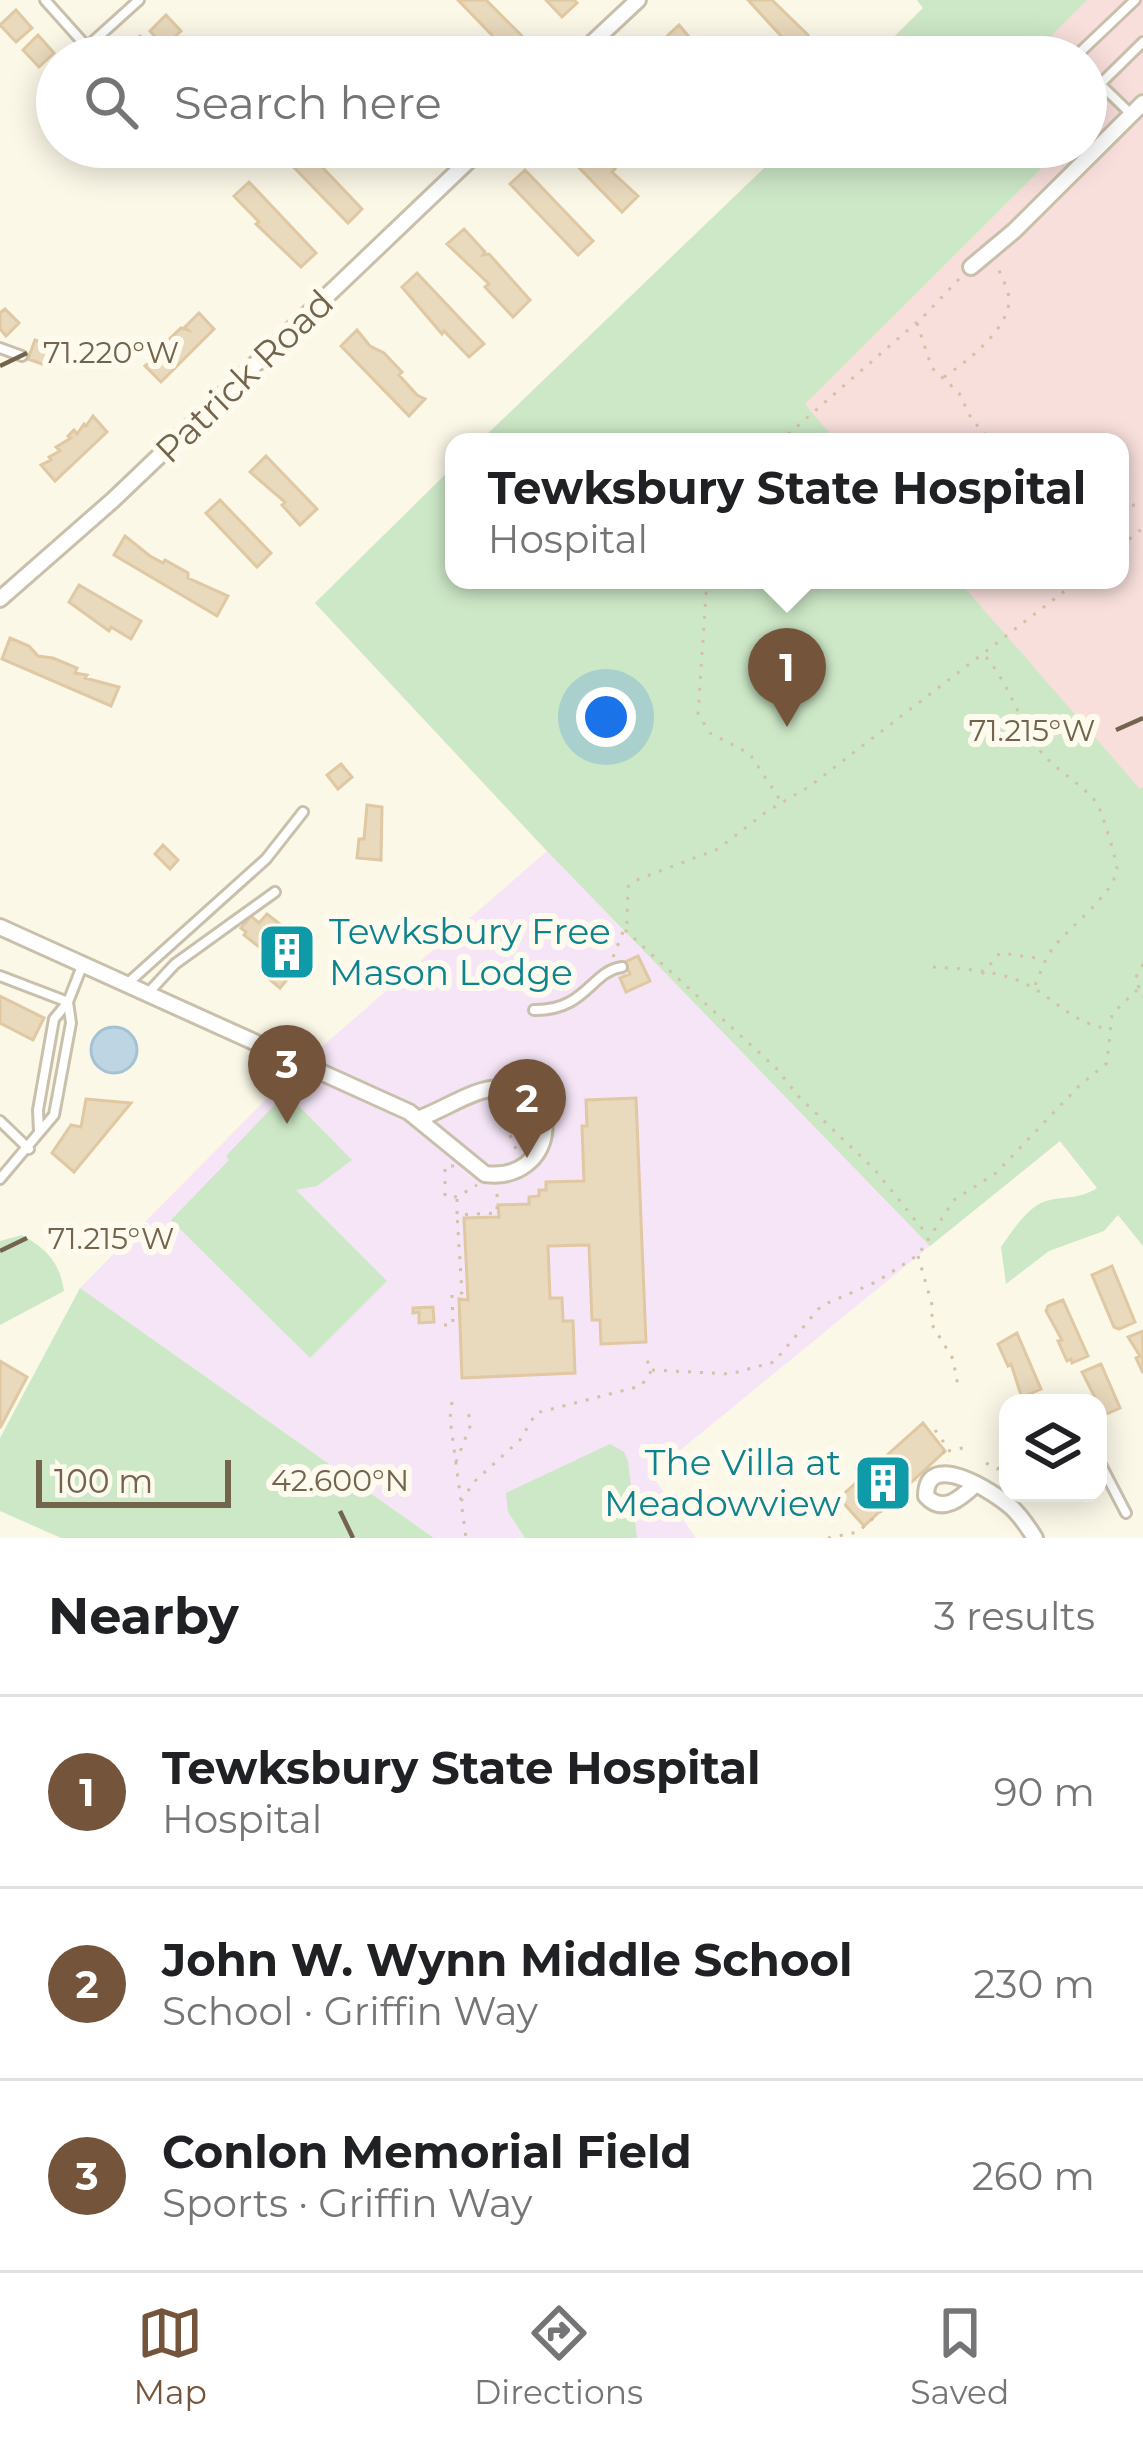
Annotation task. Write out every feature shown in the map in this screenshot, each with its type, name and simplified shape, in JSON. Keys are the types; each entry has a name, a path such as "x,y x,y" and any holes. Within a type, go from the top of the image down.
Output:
{"street":[{"path":"600,36 638,0"},
{"path":"1107,137 1143,103"},
{"name":"Patrick Road","path":"0,599 113,500 461,168"},
{"path":"970,267 1075,168"},
{"path":"0,927 420,1118 485,1174 501,1176 524,1166 538,1155 545,1138 546,1122 536,1103 519,1090 473,1093 420,1118"},
{"path":"976,1484 1015,1510 1035,1538"}],"lane":[{"path":"44,0 77,36"},
{"path":"99,36 139,0"},
{"path":"1098,36 1135,0"},
{"path":"1107,77 1143,42"},
{"path":"1107,91 1131,114"},
{"path":"0,348 22,356"},
{"path":"128,984 266,860 303,812"},
{"path":"148,993 175,964 274,892"},
{"path":"39,1132 38,1110 54,1019 68,1002 82,965"},
{"path":"534,1010 572,1003 610,968 622,967"},
{"path":"0,976 68,1002"},
{"path":"0,1179 54,1115 71,1023 68,1002"},
{"path":"0,1120 29,1148"},
{"path":"1107,1477 1126,1513"}],"path":[{"path":"944,377 972,357 1005,315 1009,296 992,248"},
{"path":"789,433 917,322 970,267"},
{"path":"917,322 927,358 959,393 985,433"},
{"path":"706,589 698,714 710,733 750,754 781,802"},
{"path":"610,968 623,928 628,887 634,881 718,849 810,786 1067,589"},
{"path":"983,655 1023,723 1058,770 1097,803 1118,866 1092,909 1056,944 1033,989"},
{"path":"623,928 776,1068 875,1170 928,1236"},
{"path":"982,974 1000,953 1046,959"},
{"path":"1143,964 1135,979 1143,997"},
{"path":"933,968 1000,975 1033,989 1069,1016 1109,1029"},
{"path":"652,1370 730,1374 769,1365 821,1306 876,1282 918,1255 954,1200 996,1173 1079,1086 1107,1064 1116,1007 1137,990"},
{"path":"491,1090 524,1166"},
{"path":"434,1165 445,1166"},
{"path":"457,1215 497,1213 496,1189"},
{"path":"444,1325 454,1324 452,1294 462,1293 457,1197"},
{"path":"918,1255 933,1308 931,1323 953,1359 958,1387"},
{"path":"644,1355 652,1370"},
{"path":"461,1501 475,1481 520,1440 536,1413 641,1386 652,1370"},
{"path":"452,1402 450,1419 466,1538"},
{"path":"456,1464 471,1424 467,1408"},
{"path":"935,1430 945,1453 967,1447"},
{"path":"986,1463 999,1468"},
{"path":"828,1538 858,1532 927,1470"}],"shaded area":[{"path":"917,0 1143,0 1143,1246 1060,1141 930,1246 547,851 315,603 445,475 445,589 1129,589 1129,433 488,433 764,168 1107,168 1107,36 895,36 923,8"},
{"path":"547,851 930,1246 651,1474 696,1538 434,1538 80,1288 295,1070"}],"green space":[{"path":"917,0 1087,0 1051,36 895,36 923,8"},
{"path":"764,168 1042,168 805,404 829,433 488,433"},
{"path":"445,475 445,589 966,589 1143,787 1143,1246 1118,1215 1104,1231 1049,1251 1006,1284 1001,1247 1022,1219 1043,1202 1097,1188 1060,1141 930,1246 547,851 315,603"},
{"path":"286,1093 352,1160 317,1186 296,1190 387,1281 310,1358 171,1220"},
{"path":"22,1235 51,1258 64,1291 0,1325 0,1241"},
{"path":"80,1288 434,1538 61,1538 0,1511 0,1438"},
{"path":"610,1444 624,1452 628,1461 637,1538 525,1538 508,1512 506,1493"}],"water":[{"path":"114,1027 130,1034 137,1050 130,1066 114,1073 98,1066 91,1050 98,1034"}],"building":[{"path":"458,0 486,0 522,36 493,36"},
{"path":"546,0 574,0 577,3 562,17"},
{"path":"748,0 772,0 808,35 781,36"},
{"path":"16,10 32,28 16,42 0,25"},
{"path":"166,15 181,31 176,36 154,36 150,31"},
{"path":"679,25 688,36 667,36"},
{"path":"36,37 36,64 23,50"},
{"path":"295,168 323,168 362,209 348,223"},
{"path":"579,168 615,169 612,172 638,196 622,212"},
{"path":"525,170 593,241 578,255 510,184"},
{"path":"249,182 316,253 301,267 234,196"},
{"path":"464,229 483,255 489,254 530,300 513,317 485,287 489,284 447,244"},
{"path":"417,273 484,344 469,357 444,331 442,334 402,287"},
{"path":"5,309 19,323 6,336 0,329 0,313"},
{"path":"199,313 214,329 161,382 145,366 167,349 163,345 181,328 188,330 185,327"},
{"path":"357,330 425,399 409,416 341,346"},
{"path":"35,340 52,346 45,365 28,359"},
{"path":"93,416 107,432 55,481 41,465"},
{"path":"266,456 317,509 300,525 282,505 285,502 250,472"},
{"path":"220,500 271,553 257,567 206,513"},
{"path":"125,536 150,556 228,596 217,616 114,555"},
{"path":"79,585 141,621 131,639 111,627 109,631 69,602"},
{"path":"10,638 38,656 77,668 75,673 87,675 85,678 119,687 111,706 2,659"},
{"path":"341,764 352,777 338,789 327,775"},
{"path":"367,805 382,807 381,860 357,858"},
{"path":"163,845 178,860 170,869 155,854"},
{"name":"Tewksbury Free Mason Lodge","path":"267,914 286,929 290,925 296,930 292,934 311,950 280,988 261,972 270,961 268,954 241,928 251,916 259,923"},
{"path":"638,956 650,981 626,992 620,978 630,974 625,962"},
{"path":"0,996 44,1018 33,1040 0,1023"},
{"path":"636,1098 646,1342 601,1344 600,1320 592,1320 589,1245 548,1246 550,1298 562,1298 563,1321 573,1321 575,1373 462,1378 459,1299 468,1300 464,1218 499,1217 498,1205 529,1204 529,1197 546,1190 546,1182 584,1181 586,1100"},
{"path":"86,1099 131,1103 74,1172 52,1153 71,1125 81,1127"},
{"path":"1112,1266 1135,1322 1119,1329 1092,1275"},
{"path":"1063,1300 1088,1356 1072,1363 1046,1311"},
{"path":"433,1307 434,1322 419,1323 419,1312 413,1313 413,1308"},
{"path":"1143,1331 1143,1373 1136,1358 1140,1356 1128,1337"},
{"path":"1017,1333 1041,1389 1021,1394 998,1344"},
{"path":"0,1361 27,1377 0,1428"},
{"path":"1101,1364 1120,1408 1107,1414 1107,1394 1093,1394 1082,1372"},
{"name":"The Villa at Meadowview","path":"923,1423 945,1451 864,1526 839,1498"}],"place":[{"name":"Tewksbury State Hospital","path":"787,727"},
{"name":"Tewksbury Free Mason Lodge","path":"287,952"},
{"name":"Conlon Memorial Field","path":"287,1124"},
{"name":"John W. Wynn Middle School","path":"527,1158"},
{"name":"The Villa at Meadowview","path":"883,1483"}]}
